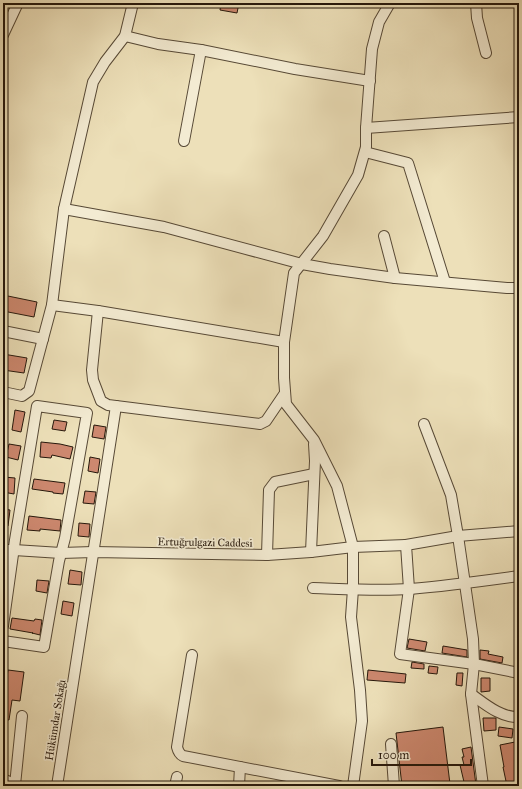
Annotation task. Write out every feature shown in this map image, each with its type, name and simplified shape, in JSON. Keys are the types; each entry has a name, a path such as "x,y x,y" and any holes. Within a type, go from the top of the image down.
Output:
{"street":[{"path":"3,35 18,3"},
{"path":"4,395 22,396 29,391 52,305 64,209 93,82 125,36 133,3"},
{"path":"353,786 362,721 360,690 351,617 353,546 337,486 314,440 286,404 284,342 294,273 323,236 358,175 366,147 372,49 380,22 390,3"},
{"path":"476,3 477,18 486,53"},
{"path":"125,36 158,44 201,50 295,69 370,81"},
{"path":"184,141 201,50"},
{"path":"366,128 519,117"},
{"path":"365,152 408,163 445,282"},
{"path":"64,209 164,226 302,264 330,269 395,278 519,288"},
{"path":"384,236 395,278"},
{"path":"52,305 98,311 284,342"},
{"path":"98,311 92,370 93,380 101,400 108,405 260,424 266,421 285,393"},
{"path":"3,331 43,339"},
{"path":"3,626 36,406 87,413 65,538 57,569 44,647 3,641"},
{"name":"Hükümdar Sokağı","path":"57,786 116,406"},
{"path":"424,424 450,495 458,536 473,639 474,664 471,694 483,786"},
{"path":"310,552 315,461 314,440"},
{"path":"267,555 269,490 275,482 314,474"},
{"name":"Ertuğrulgazi Caddesi","path":"3,550 61,553 93,552 267,555 310,552 353,546 406,545 458,536 519,531"},
{"path":"406,545 409,589 400,654 474,664 519,673"},
{"path":"312,588 409,589 519,576"},
{"path":"192,655 178,750 183,756 339,786"},
{"path":"471,694 495,712 514,718 519,718"},
{"path":"3,780 16,785 22,716"},
{"path":"391,744 394,786"},
{"path":"238,786 240,767"}],"building":[{"path":"221,3 239,3 237,13 220,10"},
{"path":"3,295 37,302 34,317 3,311"},
{"path":"3,354 27,358 24,373 3,370"},
{"path":"15,410 25,412 21,432 12,430"},
{"path":"54,420 67,422 65,431 52,429"},
{"path":"94,425 106,427 104,439 92,437"},
{"path":"41,442 73,447 70,459 52,455 51,458 40,457"},
{"path":"9,444 21,446 18,460 6,457"},
{"path":"90,457 100,459 98,473 88,471"},
{"path":"4,477 15,478 14,494 3,492"},
{"path":"34,479 65,483 63,494 32,489"},
{"path":"85,491 96,492 94,504 83,503"},
{"path":"3,509 10,510 8,526 3,525"},
{"path":"29,516 61,520 60,531 40,529 40,531 27,530"},
{"path":"79,523 90,524 89,537 78,536"},
{"path":"70,570 82,572 81,585 68,584"},
{"path":"37,580 49,581 47,593 36,591"},
{"path":"63,601 74,603 72,616 61,614"},
{"path":"12,618 34,621 35,619 42,620 40,635 10,629"},
{"path":"409,639 427,642 425,651 407,648"},
{"path":"443,646 467,650 467,657 442,653"},
{"path":"480,650 489,651 488,654 503,657 502,663 480,659"},
{"path":"412,662 424,664 424,669 411,668"},
{"path":"429,666 438,667 437,674 428,673"},
{"path":"8,670 24,672 20,701 12,700 9,720 3,719 3,701"},
{"path":"368,670 406,674 405,683 367,680"},
{"path":"457,673 463,673 462,686 456,685"},
{"path":"481,678 490,678 490,691 481,692"},
{"path":"483,718 496,718 496,730 484,731"},
{"path":"443,727 450,784 435,786 402,786 396,733"},
{"path":"499,727 513,729 512,738 498,736"},
{"path":"515,742 519,764 519,786 507,786 500,745"},
{"path":"471,747 476,785 454,786 454,784 464,782 460,765 464,765 462,749"}]}
